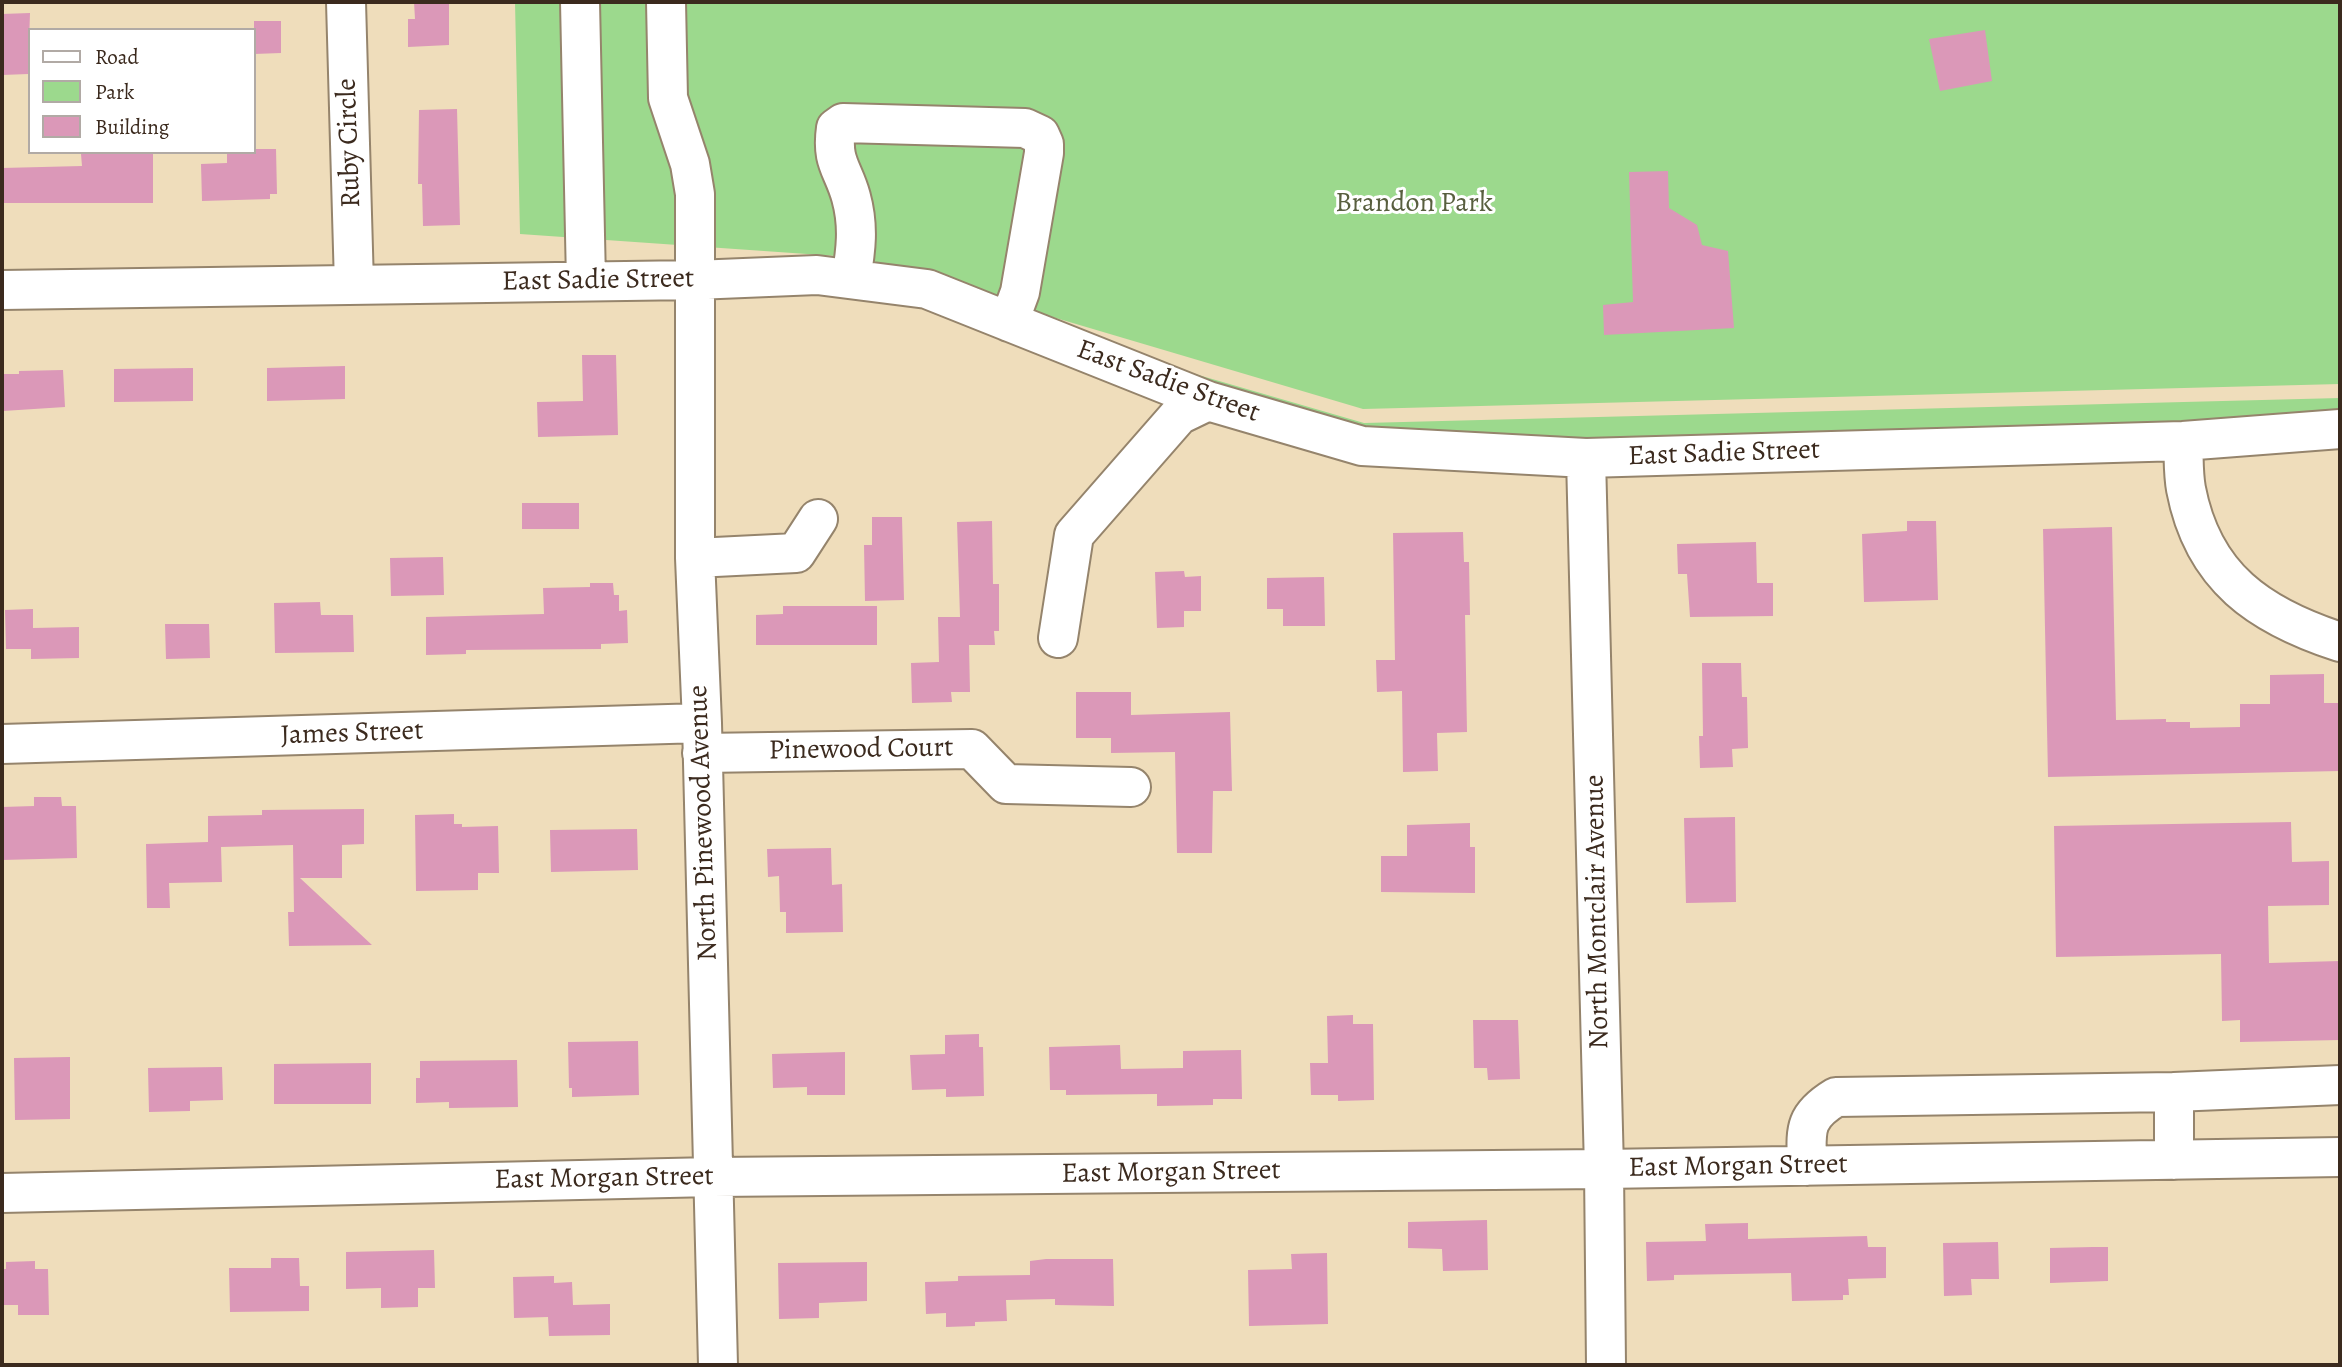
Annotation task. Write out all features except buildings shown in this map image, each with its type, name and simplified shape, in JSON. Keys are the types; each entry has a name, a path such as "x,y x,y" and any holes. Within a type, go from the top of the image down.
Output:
{"street":[{"name":"Ruby Circle","path":"346,2 355,285"},
{"path":"580,2 586,281"},
{"name":"North Pinewood Avenue","path":"666,2 668,98 690,164 695,194 695,558 718,1365"},
{"path":"851,279 858,239 856,218 851,194 835,159 836,128 843,123 1025,128 1040,135 1044,153 1020,292 1009,322"},
{"name":"East Sadie Street","path":"2,290 695,280 817,275 927,289 1208,401 1362,446 1586,458 2183,441 2340,429"},
{"path":"1058,638 1074,534 1179,415 1208,401"},
{"path":"2183,441 2186,487 2191,509 2198,530 2223,572 2241,593 2265,611 2287,623 2340,642"},
{"name":"North Montclair Avenue","path":"1586,458 1604,1169 1606,1365"},
{"path":"695,558 796,553 818,519"},
{"name":"James Street","path":"2,744 702,738"},
{"name":"Pinewood Court","path":"702,738 972,749 1006,783 1130,787"},
{"path":"1807,1166 1806,1133 1814,1111 1836,1097 2174,1092 2340,1085"},
{"path":"2174,1092 2174,1160"},
{"name":"East Morgan Street","path":"2,1193 713,1177 1604,1169 2340,1157"}],"green space":[{"name":"Brandon Park","path":"515,2 2340,2 2340,384 1363,409 850,257 520,234"},
{"path":"1157,363 1364,423 2340,398 2340,412 2182,423 1586,442 1364,429 1213,385"}]}
